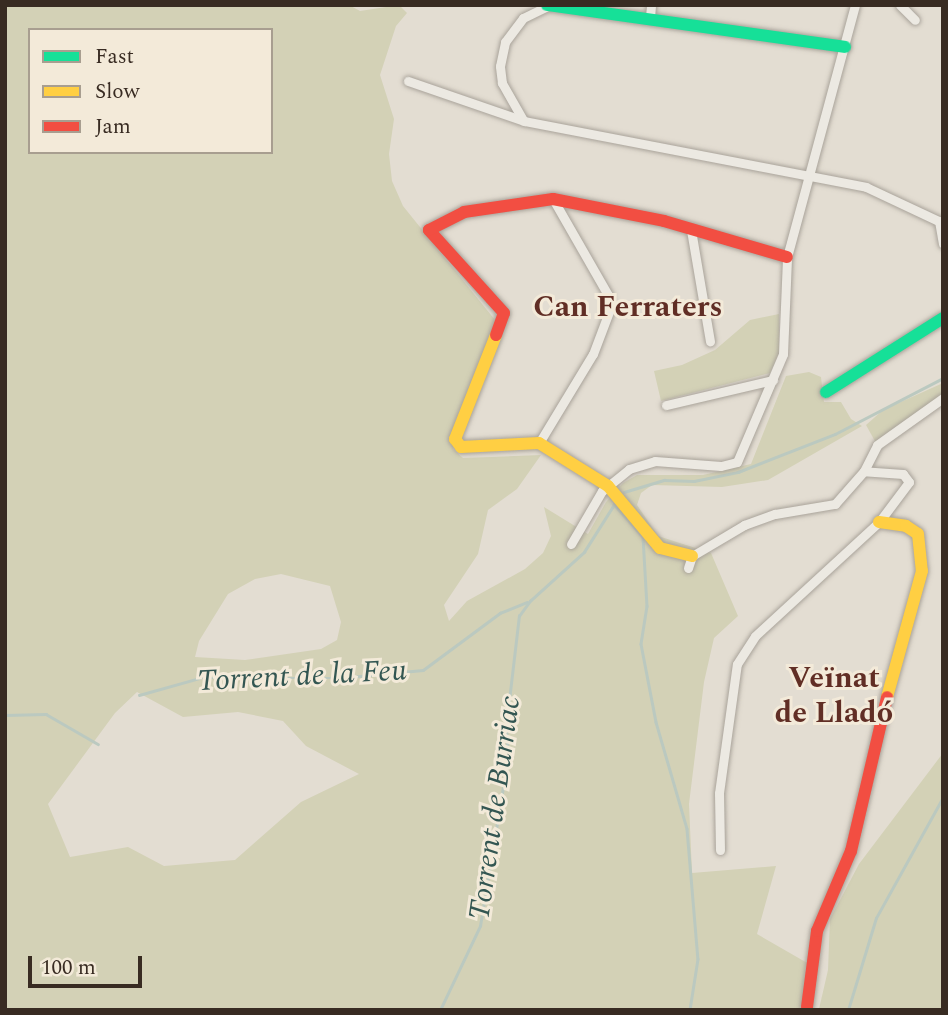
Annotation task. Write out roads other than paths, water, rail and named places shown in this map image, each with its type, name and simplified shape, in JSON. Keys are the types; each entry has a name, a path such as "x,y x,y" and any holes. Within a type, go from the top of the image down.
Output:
{"street":[{"path":"571,544 608,486 642,464 722,466 737,462 783,354 787,257 812,177 855,5"},
{"path":"900,5 915,20"},
{"path":"524,121 502,83 500,66 505,42 517,26 547,6 651,11 845,47"},
{"path":"408,80 524,121 866,187 941,220 943,244"},
{"path":"787,257 691,230 553,199 464,212 429,230 504,313 455,439 461,447 539,443 608,486 660,548 690,562 744,525 775,514 835,504 864,471 877,445 943,398"},
{"path":"539,443 593,354 610,309 608,295 553,199"},
{"path":"691,230 710,341"},
{"path":"826,391 943,318"},
{"path":"666,405 773,380"},
{"path":"720,850 717,821 722,760 733,681 743,650 879,522 909,482 903,474 864,471"},
{"path":"807,1007 817,931 851,851 871,754 922,570 918,534 906,526 879,522"}],"waterway":[{"path":"624,492 664,480 694,481 738,472 835,434 943,378"},
{"name":"Torrent de Burriac","path":"440,1010 480,926 508,757 506,726 519,616 530,601 584,552 615,503"},
{"path":"614,504 643,537 647,606 641,644 656,722 687,829 698,959 690,1010"},
{"name":"Torrent de la Feu","path":"139,695 200,678 339,678 423,670 500,613 527,602"},
{"path":"5,715 46,714 98,744"},
{"path":"848,1010 876,918 943,797"}],"district":[{"name":"Can Ferraters","path":"628,307"},
{"name":"Veïnat de Lladó","path":"834,695"}]}
